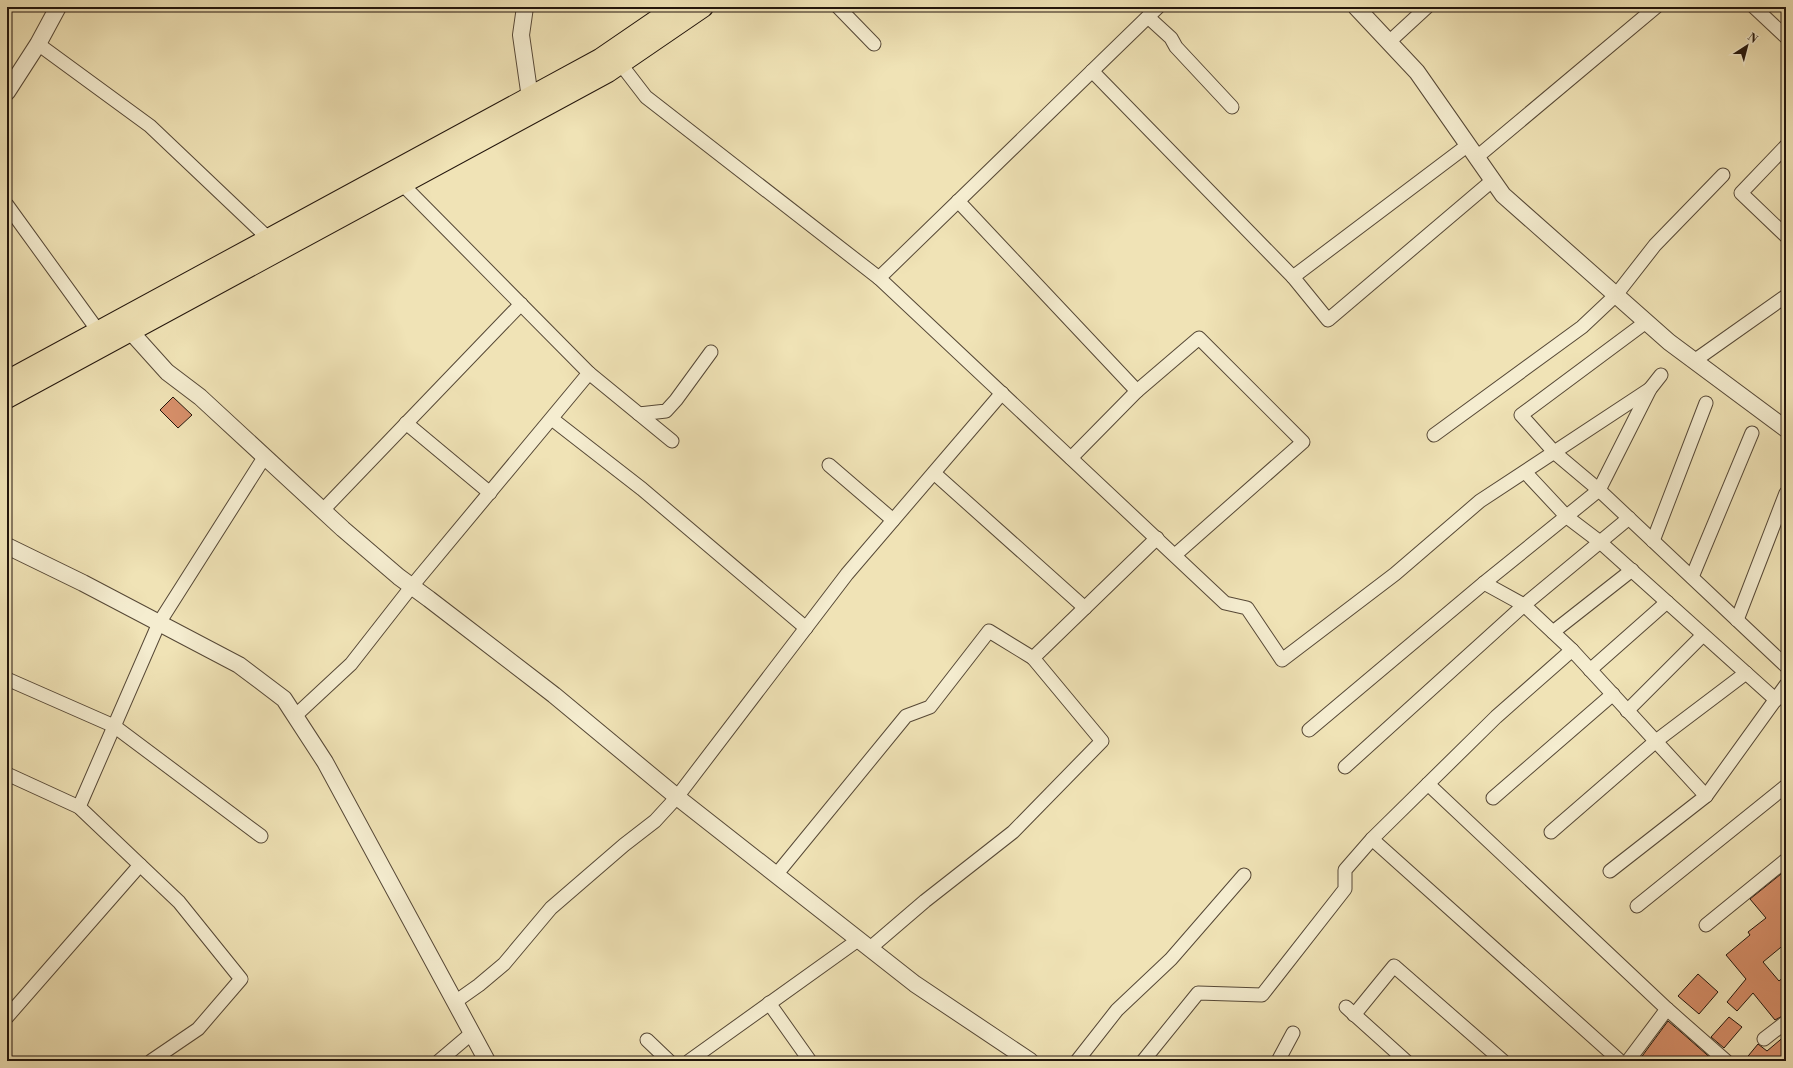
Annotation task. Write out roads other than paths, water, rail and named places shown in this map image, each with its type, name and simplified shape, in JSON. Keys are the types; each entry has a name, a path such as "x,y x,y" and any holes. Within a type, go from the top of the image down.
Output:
{"main road":[{"path":"7,398 269,239 532,105 608,72 615,58 676,7"},
{"path":"615,58 703,7"},
{"path":"7,381 99,332 127,325 402,184 532,105"}],"street":[{"path":"7,92 38,44 58,7"},
{"path":"525,7 521,35 532,105"},
{"path":"838,7 874,44"},
{"path":"879,278 1158,7"},
{"path":"1356,7 1417,72 1503,195 1669,342 1786,429"},
{"path":"1389,42 1427,7"},
{"path":"1293,277 1473,151 1656,7"},
{"path":"1754,7 1786,37"},
{"path":"1148,16 1171,38 1176,47 1232,107"},
{"path":"38,44 150,126 269,239"},
{"path":"615,58 646,97 879,278 1225,603 1247,608 1282,660 1395,574 1480,501 1650,389"},
{"path":"1092,71 1293,277 1328,320 1493,180"},
{"path":"1786,146 1741,194 1786,236"},
{"path":"1434,435 1582,327 1616,295 1655,245 1722,175"},
{"path":"402,184 589,373 672,441"},
{"path":"958,201 1137,391"},
{"path":"7,205 99,332"},
{"path":"1694,361 1786,296"},
{"path":"323,510 521,304"},
{"path":"1646,322 1521,415 1555,453 1599,490 1786,666"},
{"path":"127,325 167,372 200,397 323,510 399,577 554,695 677,796 915,984 1030,1061"},
{"path":"1071,458 1137,391 1199,338 1303,442 1175,555"},
{"path":"639,414 666,411 676,400 711,352"},
{"path":"295,716 351,664 412,586 589,373"},
{"path":"1309,730 1484,583 1599,490 1650,389 1661,375"},
{"path":"455,1002 480,985 504,964 551,908 624,845 655,821 677,796 847,574 1002,393"},
{"path":"1653,541 1706,403"},
{"path":"552,418 642,489 806,628"},
{"path":"406,423 490,493"},
{"path":"1692,577 1752,433"},
{"path":"79,807 159,623 265,456"},
{"path":"829,465 893,520"},
{"path":"1525,472 1567,517 1600,542 1632,570 1776,700"},
{"path":"934,473 1085,608"},
{"path":"1737,620 1786,493"},
{"path":"1345,767 1524,605 1629,518"},
{"path":"1033,658 1157,538"},
{"path":"7,546 239,665 284,699 325,762 487,1061"},
{"path":"1553,632 1632,570"},
{"path":"1484,583 1524,605 1572,650 1706,796"},
{"path":"1590,670 1667,602"},
{"path":"689,1061 769,1003 863,944 925,901 1013,832 1102,741 1033,658 990,631 930,707 906,716 776,875"},
{"path":"1627,711 1703,635"},
{"path":"1143,1061 1198,993 1262,995 1345,889 1345,870 1372,839 1496,717 1572,650"},
{"path":"1551,832 1656,741 1746,673"},
{"path":"7,679 114,726 261,836"},
{"path":"1610,871 1706,796 1786,685"},
{"path":"1493,798 1613,694"},
{"path":"7,774 79,807 180,902 241,978 198,1029 151,1061"},
{"path":"1428,784 1668,1009 1726,1061"},
{"path":"1637,906 1786,786"},
{"path":"1372,839 1620,1061"},
{"path":"1706,925 1786,860"},
{"path":"7,1017 140,865"},
{"path":"1077,1061 1117,1010 1171,959 1244,875"},
{"path":"1406,1061 1350,1011 1394,966 1503,1061"},
{"path":"769,1003 810,1061"},
{"path":"1628,1061 1668,1009"},
{"path":"1764,1039 1786,1022"},
{"path":"439,1061 472,1033"},
{"path":"1278,1061 1294,1033"},
{"path":"647,1040 669,1061"}]}
